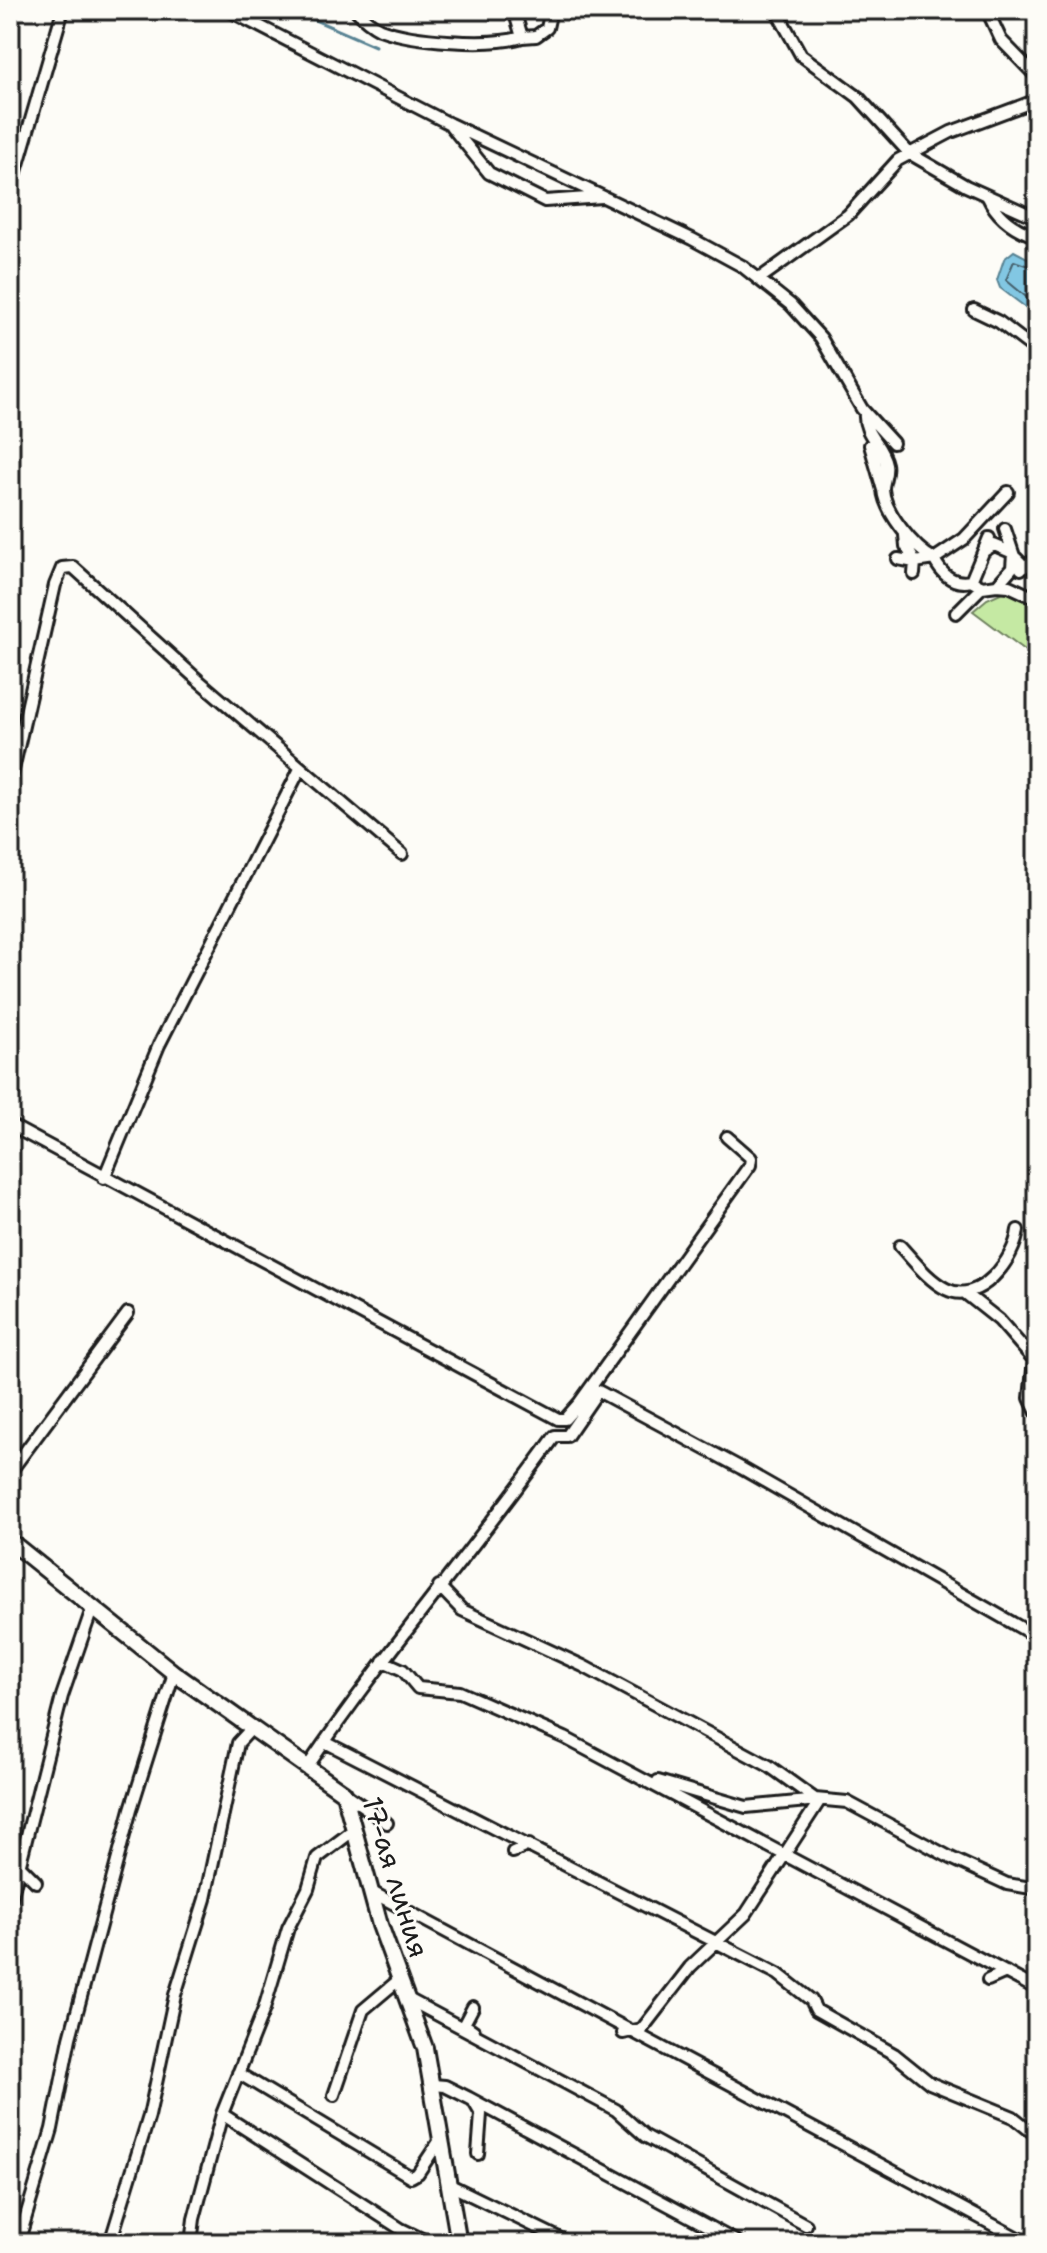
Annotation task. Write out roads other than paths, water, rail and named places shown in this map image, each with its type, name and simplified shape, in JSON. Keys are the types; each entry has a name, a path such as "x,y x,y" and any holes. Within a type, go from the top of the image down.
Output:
{"street":[{"path":"10,27 15,10"},
{"path":"10,192 63,10"},
{"path":"228,10 243,14 450,124 692,239 759,279 791,305 821,338 865,413 893,443"},
{"path":"356,10 381,29 422,38 503,43 536,36 547,28 551,10"},
{"path":"514,10 522,37"},
{"path":"776,10 784,30 801,55 858,97 909,153 988,196 1037,218"},
{"path":"987,10 1001,40 1037,77"},
{"path":"759,279 848,215 898,160 964,126 1037,100"},
{"path":"450,124 489,173 545,201 604,197"},
{"path":"988,196 1003,217 1021,232 1037,237"},
{"path":"974,310 999,322 1037,351"},
{"path":"865,413 864,428 886,463 883,491 905,535 914,568"},
{"path":"914,568 964,539 1008,492"},
{"path":"1005,529 1013,553 1025,567"},
{"path":"905,535 934,559 940,571 951,580 977,586 997,585 1037,599"},
{"path":"956,613 977,586 983,551 989,538"},
{"path":"983,551 994,545 1013,553"},
{"path":"1008,575 1013,553"},
{"path":"997,585 1037,558"},
{"path":"898,559 914,568"},
{"path":"10,783 55,585 66,566 79,571 300,769 402,854"},
{"path":"104,1178 159,1045 300,769"},
{"path":"10,1125 558,1419 565,1419 580,1402 750,1165 751,1158 727,1137"},
{"path":"965,1293 988,1281 1006,1263 1015,1247 1018,1230"},
{"path":"900,1246 945,1289 965,1293 999,1320 1034,1360 1030,1398 1037,1413"},
{"path":"10,1472 128,1313"},
{"path":"308,1766 439,1586 555,1436 567,1436 598,1391 741,1468 897,1560 1037,1637"},
{"name":"17-ая линия","path":"10,1541 174,1673 344,1793 370,1891 425,2048 459,2243"},
{"path":"439,1586 456,1604 475,1617 583,1666 769,1766 820,1800"},
{"path":"10,1903 62,1696 92,1609"},
{"path":"383,1661 403,1670 418,1688 460,1692 643,1778 1037,1989"},
{"path":"18,2243 50,2135 70,2038 131,1809 174,1673"},
{"path":"110,2243 149,2116 175,1995 205,1899 238,1743 251,1729"},
{"path":"325,1742 787,1980 811,2000 816,2010 894,2054 930,2083 1013,2117 1037,2136"},
{"path":"643,1778 746,1807 820,1800 847,1802 951,1858 1007,1884 1037,1889"},
{"path":"344,1793 387,1823"},
{"path":"628,2032 642,2029 677,1982 746,1914 820,1800"},
{"path":"191,2243 194,2219 222,2114 264,2009 288,1928 308,1889 317,1858 354,1830"},
{"path":"513,1852 529,1845"},
{"path":"20,1866 36,1882"},
{"path":"370,1891 628,2032 1027,2243"},
{"path":"988,1980 1006,1972"},
{"path":"334,2095 363,2010 401,1978"},
{"path":"408,1999 616,2110 645,2136 806,2225"},
{"path":"473,2007 464,2024 481,2037"},
{"path":"238,2073 411,2177 418,2173 442,2137"},
{"path":"433,2085 445,2086 473,2100 739,2243"},
{"path":"473,2100 481,2114 478,2154"},
{"path":"222,2114 401,2229 430,2243"},
{"path":"481,2125 489,2118 505,2118"},
{"path":"450,2185 569,2243"}],"water":[{"path":"1014,251 1037,263 1037,316 1000,288 997,280 1004,259"}],"waterway":[{"path":"294,11 375,46"}]}
